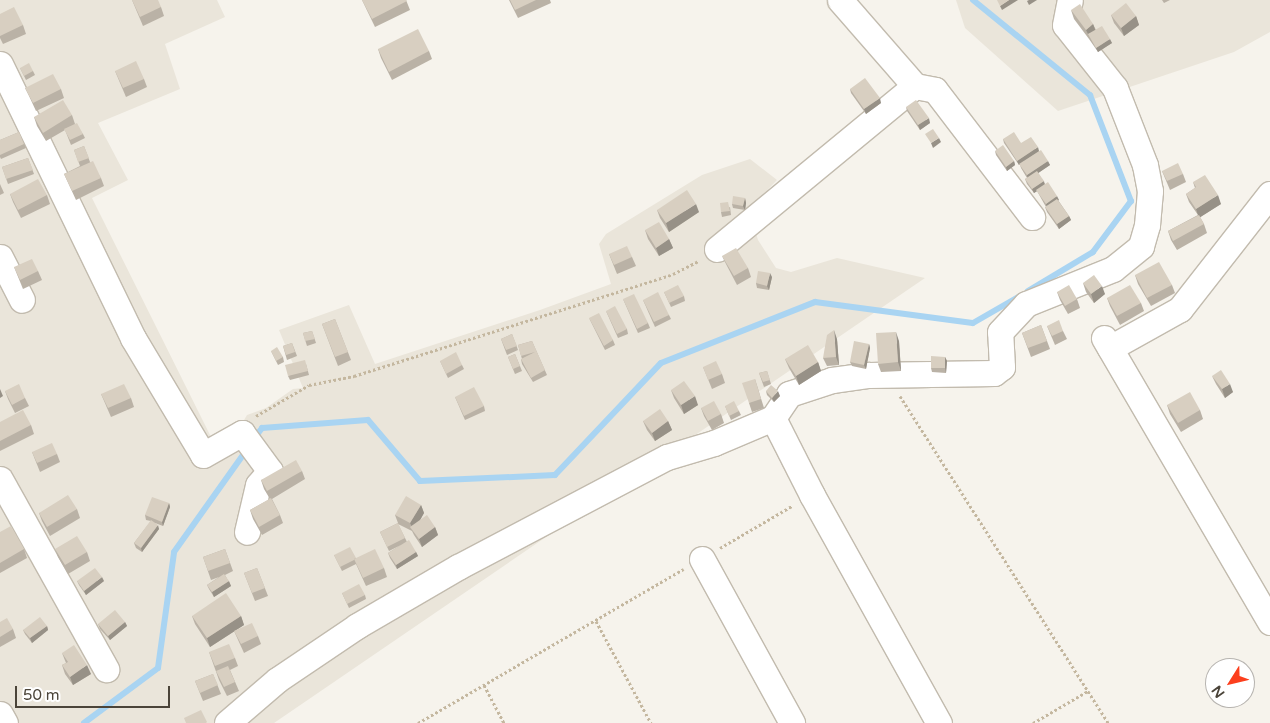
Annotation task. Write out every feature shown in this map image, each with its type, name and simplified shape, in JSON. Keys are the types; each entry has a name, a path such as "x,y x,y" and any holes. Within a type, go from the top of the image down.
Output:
{"street":[{"path":"840,0 915,86 935,90 1032,217"},
{"path":"227,723 277,680 341,636 458,567 666,457 714,443 773,418 789,394 832,380 869,375 994,373 1002,367 1000,332 1026,304 1113,269 1141,246 1147,225 1150,191 1145,165 1115,88 1065,25 1070,0"},
{"path":"0,64 133,338 203,456 244,436 263,458 270,471 258,485 247,532"},
{"path":"717,249 915,86"},
{"path":"1270,194 1180,309 1107,343 1270,622"},
{"path":"0,257 22,300"},
{"path":"773,418 812,495 939,723"},
{"path":"0,479 106,669"},
{"path":"702,558 792,723"},
{"path":"0,714 5,723"}],"path":[{"path":"244,436 247,421 309,385 354,376 673,274 706,258 717,249"},
{"path":"888,376 1108,723"},
{"path":"418,723 812,495"},
{"path":"596,621 651,723"},
{"path":"484,685 504,723"},
{"path":"1033,723 1088,691"}],"shaded area":[{"path":"0,0 217,0 225,17 165,44 180,89 98,123 128,180 92,198 213,441 240,427 247,415 266,408 293,389 303,388 279,330 349,305 375,364 540,310 611,284 599,244 606,234 702,175 750,159 777,180 752,206 750,215 758,240 776,268 791,272 837,258 925,278 274,723 0,723"},
{"path":"956,0 1270,0 1270,32 1234,52 1058,111 965,28"}],"building":[{"path":"132,0 158,0 161,7 140,17"},
{"path":"362,0 406,0 407,1 372,19"},
{"path":"510,0 536,0 515,10"},
{"path":"997,0 1009,0 1000,6"},
{"path":"1126,3 1136,16 1121,28 1111,15"},
{"path":"1080,4 1093,24 1086,30 1071,10"},
{"path":"14,7 23,25 0,36 0,14"},
{"path":"1102,26 1110,39 1096,48 1088,34"},
{"path":"418,29 429,51 389,72 378,49"},
{"path":"136,61 144,79 123,88 115,71"},
{"path":"29,63 33,71 24,76 20,68"},
{"path":"53,74 61,89 33,103 25,88"},
{"path":"865,78 880,98 864,109 850,89"},
{"path":"63,100 72,115 43,133 34,117"},
{"path":"916,100 929,118 918,125 906,107"},
{"path":"77,123 83,134 70,140 64,129"},
{"path":"933,129 939,138 931,143 925,134"},
{"path":"19,132 24,144 0,155 0,140"},
{"path":"1014,132 1021,143 1031,137 1038,147 1017,161 1003,139"},
{"path":"1003,145 1014,161 1006,167 995,151"},
{"path":"84,146 89,158 78,162 74,150"},
{"path":"1041,150 1048,161 1027,175 1019,164"},
{"path":"28,158 33,170 6,179 2,167"},
{"path":"93,161 101,178 72,191 64,174"},
{"path":"1178,163 1183,174 1167,181 1162,171"},
{"path":"1037,171 1044,181 1032,189 1025,179"},
{"path":"1205,175 1218,195 1196,209 1186,194 1196,187 1193,182"},
{"path":"38,179 47,195 18,210 10,194"},
{"path":"1048,182 1057,196 1046,204 1036,190"},
{"path":"687,190 696,204 666,223 657,210"},
{"path":"733,196 745,198 743,206 732,204"},
{"path":"1057,199 1069,216 1057,224 1045,207"},
{"path":"728,202 730,211 721,212 720,203"},
{"path":"1199,215 1204,224 1173,241 1168,231"},
{"path":"659,222 669,239 656,248 645,230"},
{"path":"627,246 632,257 614,265 609,254"},
{"path":"736,248 748,268 734,276 722,256"},
{"path":"32,259 38,271 20,280 14,267"},
{"path":"1159,262 1172,285 1147,298 1135,275"},
{"path":"758,271 770,273 767,286 756,283"},
{"path":"1094,275 1102,286 1091,294 1083,283"},
{"path":"678,285 684,296 669,303 664,292"},
{"path":"1069,285 1077,299 1065,306 1057,292"},
{"path":"1130,285 1141,303 1117,316 1107,298"},
{"path":"658,292 669,315 654,322 643,300"},
{"path":"634,294 648,323 637,329 623,299"},
{"path":"615,306 627,329 617,334 606,311"},
{"path":"599,313 613,340 604,346 589,318"},
{"path":"335,319 348,352 335,357 322,324"},
{"path":"1059,320 1063,331 1052,336 1047,326"},
{"path":"1041,325 1047,341 1028,348 1022,333"},
{"path":"834,330 836,357 823,358 827,335"},
{"path":"312,331 315,339 305,341 303,333"},
{"path":"896,332 898,362 878,364 876,333"},
{"path":"512,334 517,346 506,350 501,339"},
{"path":"532,341 545,370 531,378 521,359 535,352 521,356 518,345"},
{"path":"854,341 869,344 864,365 850,362"},
{"path":"292,343 295,352 286,355 283,346"},
{"path":"808,345 818,362 796,376 785,359"},
{"path":"277,347 283,357 276,361 271,351"},
{"path":"456,352 462,365 446,374 440,361"},
{"path":"515,354 520,366 513,369 508,357"},
{"path":"931,356 945,357 945,368 931,368"},
{"path":"305,360 308,371 288,376 285,365"},
{"path":"716,361 722,374 708,380 703,367"},
{"path":"1221,370 1230,384 1222,389 1212,376"},
{"path":"767,371 770,380 763,382 759,373"},
{"path":"755,379 761,399 749,403 742,383"},
{"path":"684,381 695,396 681,405 671,390"},
{"path":"19,384 25,398 12,405 5,391"},
{"path":"124,384 131,398 108,408 101,394"},
{"path":"771,385 778,391 772,398 766,391"},
{"path":"474,387 484,406 464,416 455,397"},
{"path":"1190,392 1200,410 1178,423 1167,405"},
{"path":"714,401 721,414 708,421 701,408"},
{"path":"734,401 739,411 729,416 725,406"},
{"path":"660,409 668,421 652,433 643,421"},
{"path":"23,410 31,425 0,441 0,422"},
{"path":"52,443 57,454 37,463 32,452"},
{"path":"296,460 302,471 267,491 261,480"},
{"path":"68,495 77,509 47,527 39,513"},
{"path":"406,496 421,505 410,523 395,515"},
{"path":"152,497 169,503 162,522 145,515"},
{"path":"271,498 280,515 259,527 250,510"},
{"path":"427,515 435,527 419,539 410,527"},
{"path":"151,520 158,525 141,548 134,543"},
{"path":"398,523 405,538 387,547 380,532"},
{"path":"11,526 24,549 0,563 0,532"},
{"path":"77,536 87,552 65,565 55,549"},
{"path":"409,540 416,552 396,565 388,553"},
{"path":"350,547 356,558 340,567 334,555"},
{"path":"225,549 230,563 208,571 203,557"},
{"path":"375,549 384,568 363,578 354,559"},
{"path":"95,568 102,577 84,591 77,581"},
{"path":"257,568 265,588 252,593 244,573"},
{"path":"224,574 229,581 212,592 207,585"},
{"path":"359,584 365,595 347,604 342,593"},
{"path":"226,593 241,616 207,638 192,616"},
{"path":"115,610 125,622 108,636 98,624"},
{"path":"40,617 47,626 30,638 23,630"},
{"path":"7,618 13,629 0,637 0,622"},
{"path":"252,623 258,636 241,644 234,631"},
{"path":"229,644 235,658 215,666 209,652"},
{"path":"74,645 87,665 70,677 62,665 68,662 62,653"},
{"path":"228,666 235,682 224,687 216,671"},
{"path":"213,674 218,685 200,693 195,681"},
{"path":"201,710 206,723 186,723 184,718"}],"waterway":[{"path":"973,0 1090,95 1131,201 1093,252 1028,291"},
{"path":"253,440 262,428 368,420 420,481 555,475 661,363 815,302 973,323 1020,296"},
{"path":"84,723 158,668 174,552 248,448"}]}
